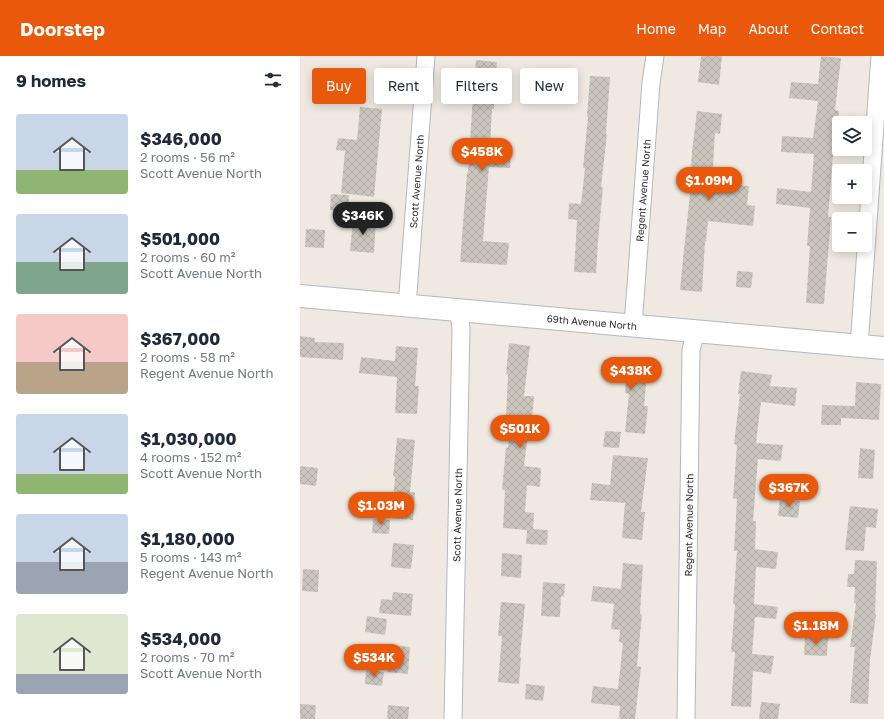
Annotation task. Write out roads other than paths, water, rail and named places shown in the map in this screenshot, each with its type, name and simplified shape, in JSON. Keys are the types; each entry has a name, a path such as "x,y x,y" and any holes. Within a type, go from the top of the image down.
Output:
{"street":[{"name":"Scott Avenue North","path":"407,306 426,56"},
{"name":"Regent Avenue North","path":"633,326 651,83 655,56"},
{"path":"859,346 880,56"},
{"name":"69th Avenue North","path":"300,296 884,348"},
{"name":"Scott Avenue North","path":"453,719 460,337 459,311"},
{"name":"Regent Avenue North","path":"686,719 692,350 696,331"}]}
